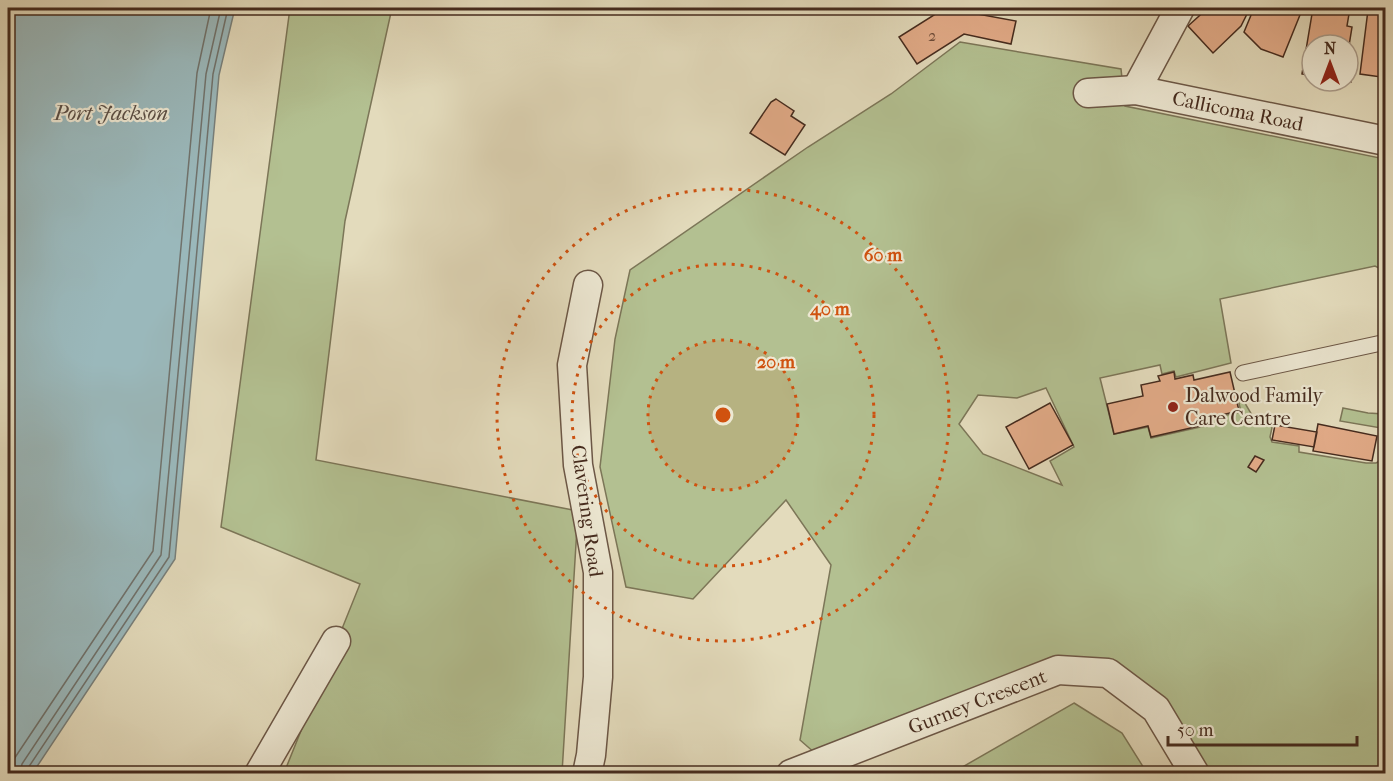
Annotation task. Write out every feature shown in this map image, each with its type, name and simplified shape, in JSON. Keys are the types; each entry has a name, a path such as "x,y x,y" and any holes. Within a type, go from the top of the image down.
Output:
{"street":[{"path":"1136,90 1180,8"},
{"name":"Callicoma Road","path":"1088,93 1136,90 1386,141"},
{"name":"Clavering Road","path":"587,774 591,755 598,677 598,572 578,465 572,365 588,285"},
{"path":"259,774 336,641"},
{"name":"Gurney Crescent","path":"791,774 1058,670 1108,673 1156,709 1195,774"}],"lane":[{"path":"1243,373 1385,342"}],"green space":[{"path":"290,8 392,8 345,221 316,460 578,511 562,773 284,773 360,584 221,527"},
{"path":"960,42 1121,69 1125,106 1385,159 1385,304 1379,268 1375,266 1220,299 1231,363 1176,377 1174,371 1162,374 1160,365 1100,378 1114,434 1148,427 1151,438 1205,426 1204,420 1241,412 1238,399 1242,398 1256,422 1273,423 1270,437 1272,442 1299,446 1299,452 1366,463 1376,463 1385,458 1385,773 1208,773 1092,659 816,754 800,740 831,565 786,500 693,599 626,587 600,467 615,339 630,270 808,147 891,94","holes":["1046,388 1074,447 1050,461 1062,485 983,454 959,424 978,395 1017,398"]},
{"path":"1343,408 1384,414 1384,422 1381,428 1340,421"},
{"path":"1074,703 1122,733 1147,773 952,773"}],"water":[{"name":"Port Jackson","path":"8,8 235,8 219,75 175,559 32,774 8,773"}],"building":[{"path":"945,8 1016,21 1011,44 964,34 917,64 899,37"},
{"path":"1208,8 1250,8 1241,26 1213,53 1188,26"},
{"path":"1254,8 1302,10 1283,57 1261,49 1244,32"},
{"path":"1313,8 1350,8 1347,26 1352,27 1351,33 1309,33"},
{"path":"1368,10 1386,12 1386,56 1384,55 1381,77 1360,74"},
{"path":"776,99 794,111 791,116 805,125 785,155 750,133 771,102"},
{"name":"Dalwood Family Care Centre","path":"1174,372 1175,379 1193,375 1194,380 1230,372 1239,411 1203,419 1204,425 1151,437 1148,426 1114,434 1107,404 1143,396 1141,385 1160,381 1158,376"},
{"path":"1050,403 1073,445 1029,469 1006,427"},
{"path":"1318,424 1377,436 1372,461 1313,451"},
{"path":"1275,425 1317,432 1314,447 1272,440"},
{"path":"1255,456 1264,460 1256,472 1248,467"}],"place":[{"name":"Dalwood Family Care Centre","path":"1173,407"}]}
